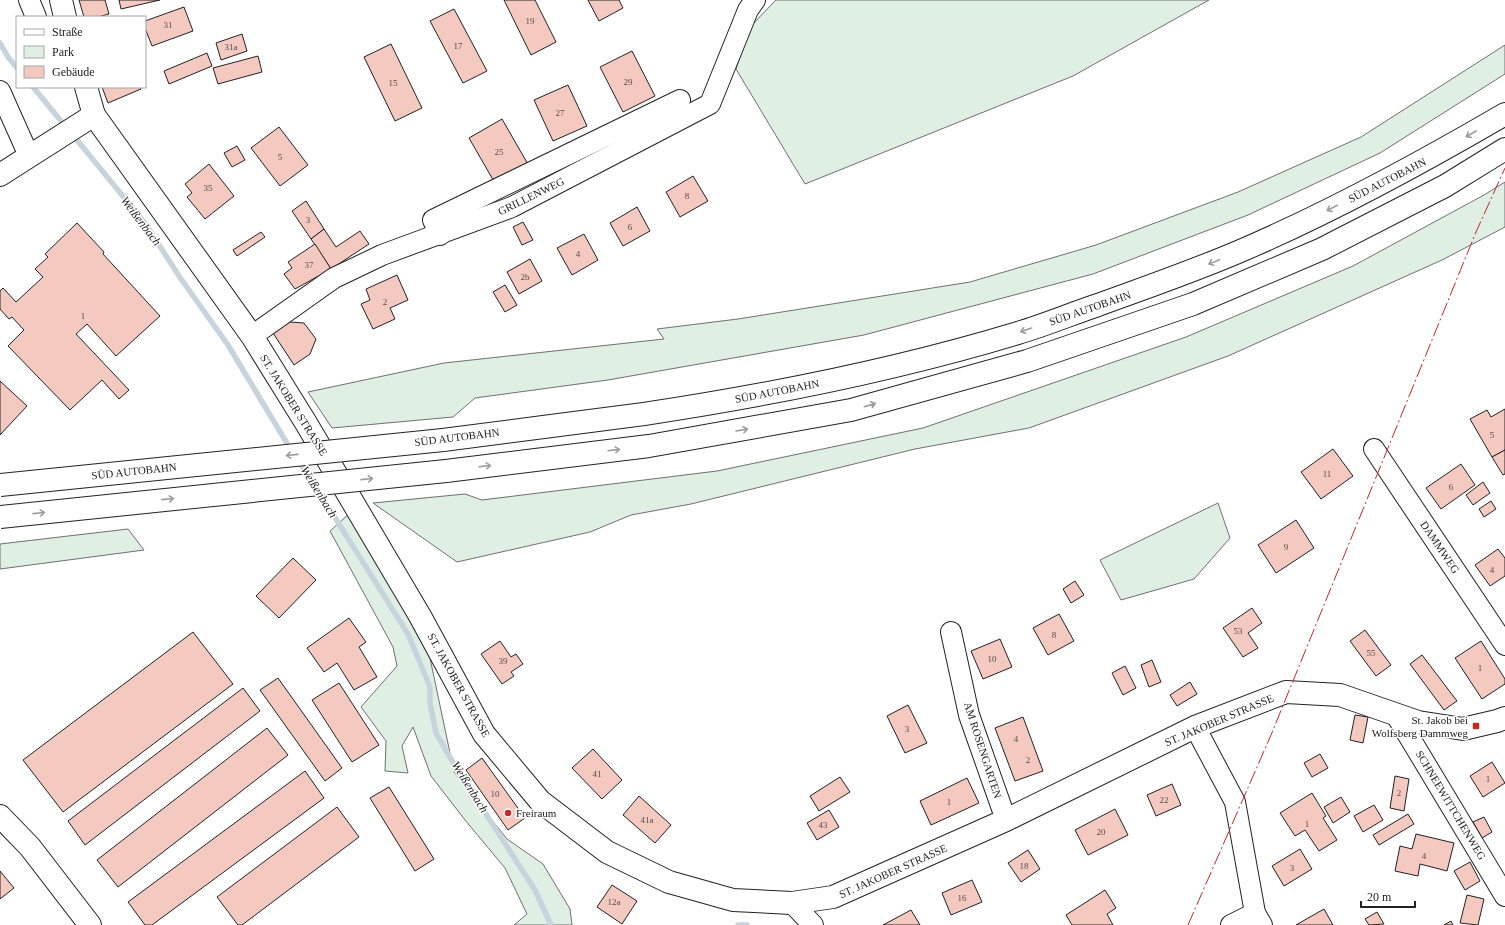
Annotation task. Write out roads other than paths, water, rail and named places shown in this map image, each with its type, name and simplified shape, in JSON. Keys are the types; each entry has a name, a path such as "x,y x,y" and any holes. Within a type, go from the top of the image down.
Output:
{"main road":[{"path":"61,0 65,16"},
{"name":"ST. JAKOBER STRASSE","path":"86,88 94,115 252,336 306,423 420,616 484,734 540,801 607,852 669,882 733,900 792,903 833,897 1006,820 1195,727 1286,692 1340,695 1418,722 1463,729 1505,718"},
{"name":"SÜD AUTOBAHN","path":"0,485 443,440 644,414 744,397 850,376 932,357 1020,332 1178,277 1244,250 1308,220 1433,156 1505,114"},
{"path":"0,175 94,115"},
{"path":"0,517 446,471 649,446 851,410 1027,361 1194,304 1322,249 1445,186 1505,149"},
{"path":"0,816 30,847 90,925"}],"street":[{"path":"29,0 36,16"},
{"name":"GRILLENWEG","path":"252,336 334,278 382,255 512,208 710,104 748,10 755,0"},
{"path":"0,91 30,156"},
{"path":"440,235 433,220 680,100"},
{"name":"DAMMWEG","path":"1374,449 1505,645"},
{"name":"AM ROSENGARTEN","path":"951,632 970,715 1006,820"},
{"name":"SCHNEEWITTCHENWEG","path":"1396,715 1505,896"},
{"path":"1195,727 1235,802 1258,919 1231,925"},
{"path":"792,903 813,925"}],"waterway":[{"name":"Weißenbach","path":"0,43 16,67"},
{"name":"Weißenbach","path":"34,88 66,127"},
{"name":"Weißenbach","path":"72,134 145,223 179,276 228,345 291,450"},
{"name":"Weißenbach","path":"298,460 311,480"},
{"name":"Weißenbach","path":"317,489 408,634 430,687 430,703 436,733 455,766 535,890 551,925"},
{"name":"Weißenbach","path":"738,925 747,925"}],"place":[{"name":"St. Jakob bei Wolfsberg Dammweg","path":"1476,726"},
{"name":"Freiraum","path":"508,813"}]}
